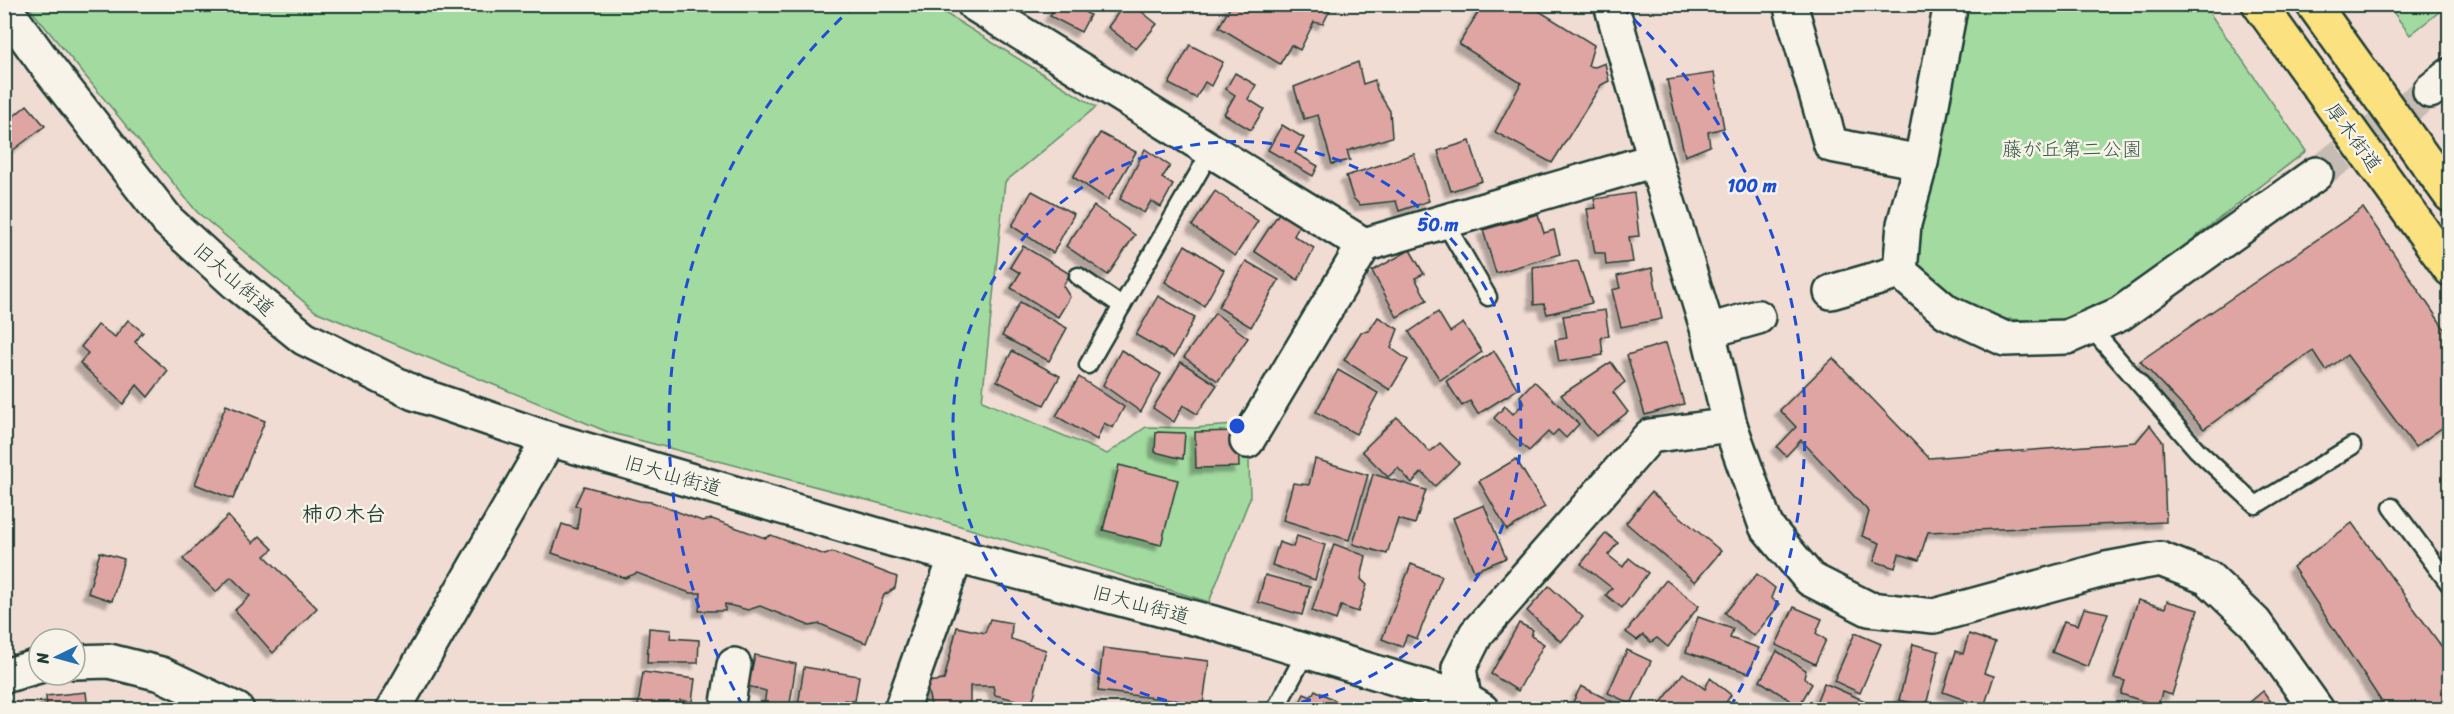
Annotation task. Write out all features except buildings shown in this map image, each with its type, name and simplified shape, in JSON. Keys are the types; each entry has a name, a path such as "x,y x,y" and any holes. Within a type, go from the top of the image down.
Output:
{"highway":[{"name":"厚木街道","path":"2259,4 2450,269"},
{"path":"2313,4 2450,195"}],"street":[{"path":"974,4 1211,152 1364,244"},
{"path":"1611,4 1655,160 1708,331 1730,425 1766,526 1810,579 1869,609 1934,616 2106,569 2160,559 2208,578 2256,623 2317,710"},
{"path":"1790,4 1831,145 1921,162"},
{"path":"1900,272 1904,224 1921,162 1952,4"},
{"name":"旧大山街道","path":"4,7 168,222 236,283 304,338 414,393 549,439 957,556 1213,623 1468,706"},
{"path":"1247,441 1364,244 1655,160"},
{"path":"1900,272 1947,312 2005,339 2067,337 2120,314 2316,174"},
{"path":"1831,292 1900,272"},
{"path":"1708,331 1758,317"},
{"path":"1468,706 1459,668 1476,634 1650,436 1730,425"},
{"path":"393,710 549,439"},
{"path":"901,710 957,556"},
{"path":"87,662 109,661 161,674 237,710"},
{"path":"727,710 734,665"},
{"path":"4,676 27,669"}],"lane":[{"path":"1088,365 1211,152"},
{"path":"1444,221 1488,297"},
{"path":"1078,276 1122,306"},
{"path":"2090,327 2197,450 2256,506 2352,446"},
{"path":"2392,507 2450,585"},
{"path":"1275,710 1306,652"}],"green space":[{"path":"2388,4 2449,4 2410,35 2388,5"},
{"path":"27,5 932,5 1096,107 1005,182 982,401 1107,454 1146,427 1194,428 1248,424 1250,498 1209,602 924,515 608,432 315,311 197,212"},
{"name":"藤が丘第二公園","path":"1951,5 2204,5 2306,151 2112,302 2060,322 2006,319 1949,299 1912,266"}],"tunnel":[{"path":"2316,174 2430,91"}],"district":[{"name":"柿の木台","path":"344,514"}]}
